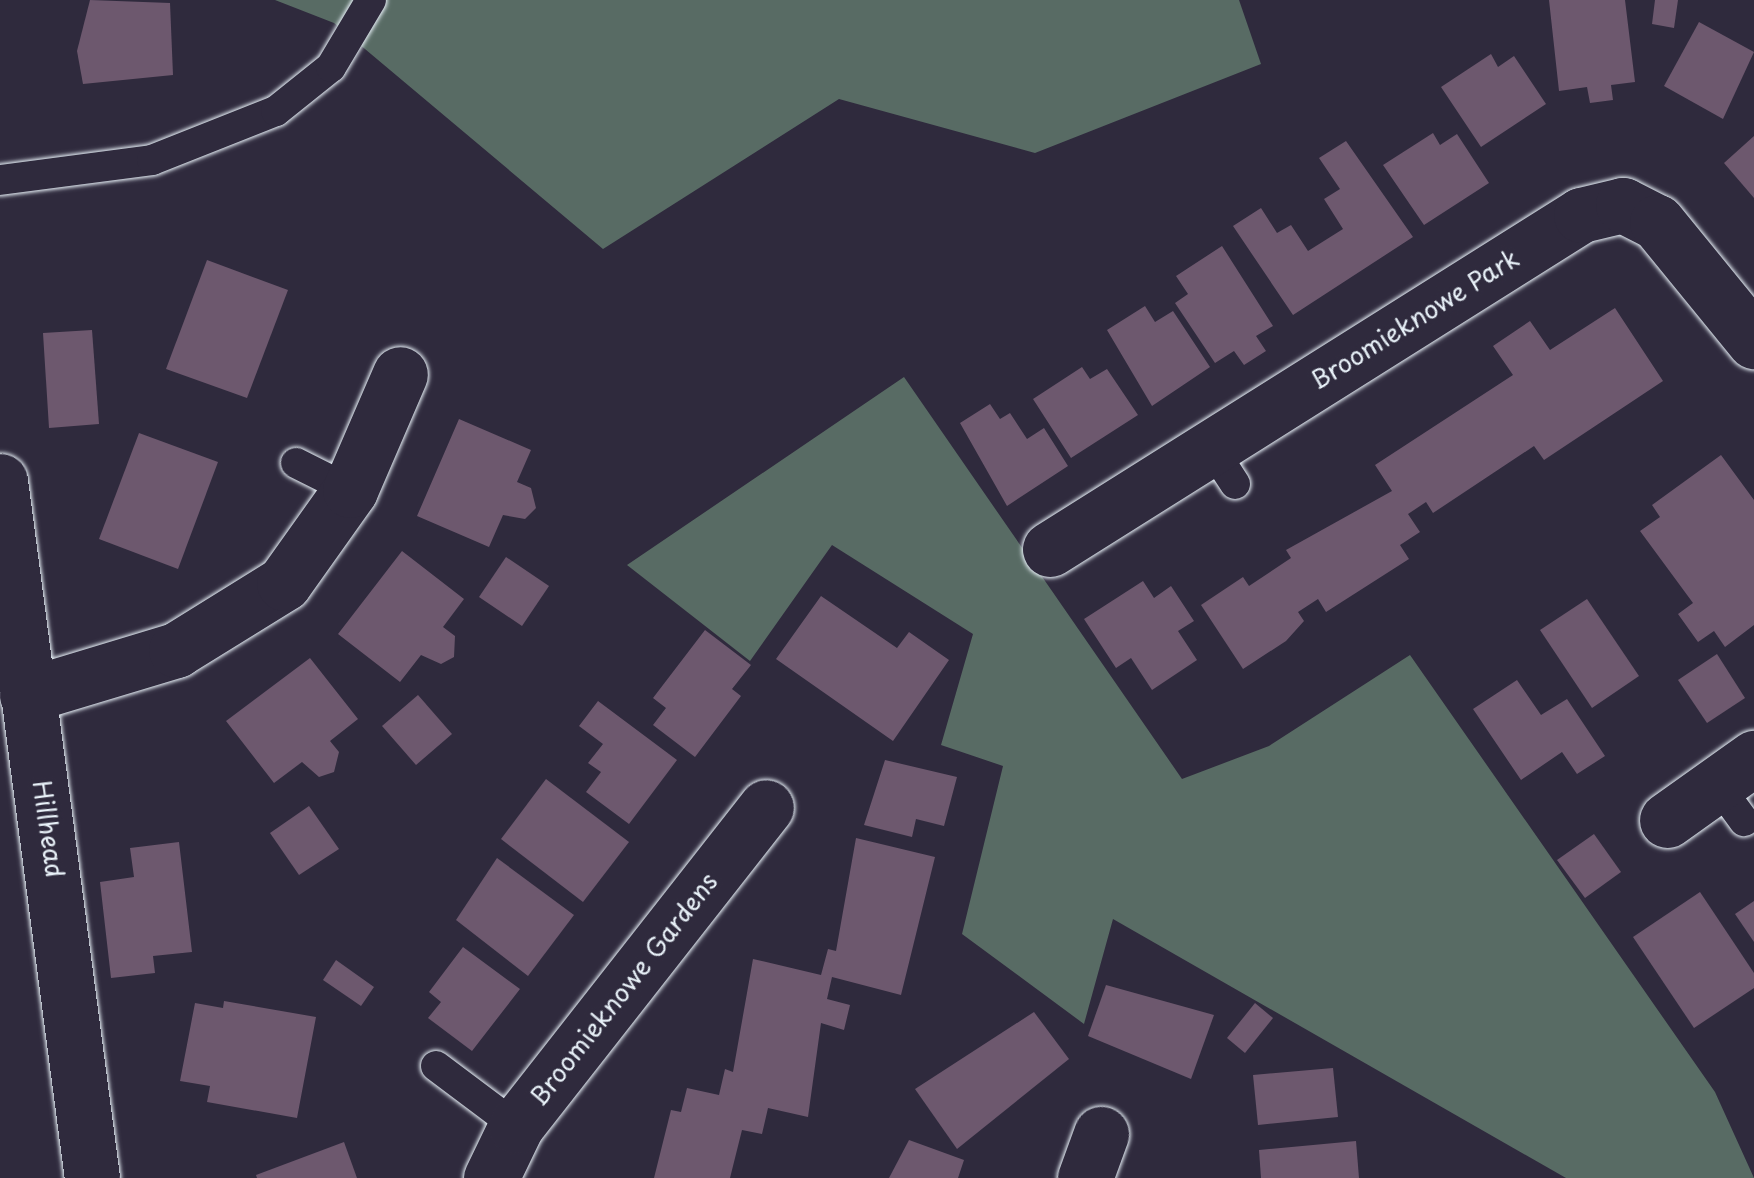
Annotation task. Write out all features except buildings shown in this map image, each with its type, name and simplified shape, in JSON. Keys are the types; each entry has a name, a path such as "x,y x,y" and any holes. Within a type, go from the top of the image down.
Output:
{"street":[{"name":"Broomieknowe Park","path":"1050,549 1223,466 1581,215 1622,204 1658,222 1754,340"},
{"path":"27,695 74,687 226,624 284,584 350,490 400,374"},
{"name":"Hillhead","path":"0,481 92,1178"},
{"path":"1668,820 1739,788"},
{"name":"Broomieknowe Gardens","path":"491,1178 516,1126 766,807"}],"lane":[{"path":"0,180 152,160 276,111 330,67 371,0"},
{"path":"296,463 350,490"},
{"path":"436,1066 516,1126"}],"green space":[{"path":"275,0 1239,0 1261,64 1035,153 839,99 603,249 334,23"},
{"path":"904,377 1182,779 1269,746 1410,655 1715,1092 1754,1178 1566,1178 1113,919 1084,1024 962,934 1003,766 941,745 973,634 832,545 750,661 627,565"}]}
